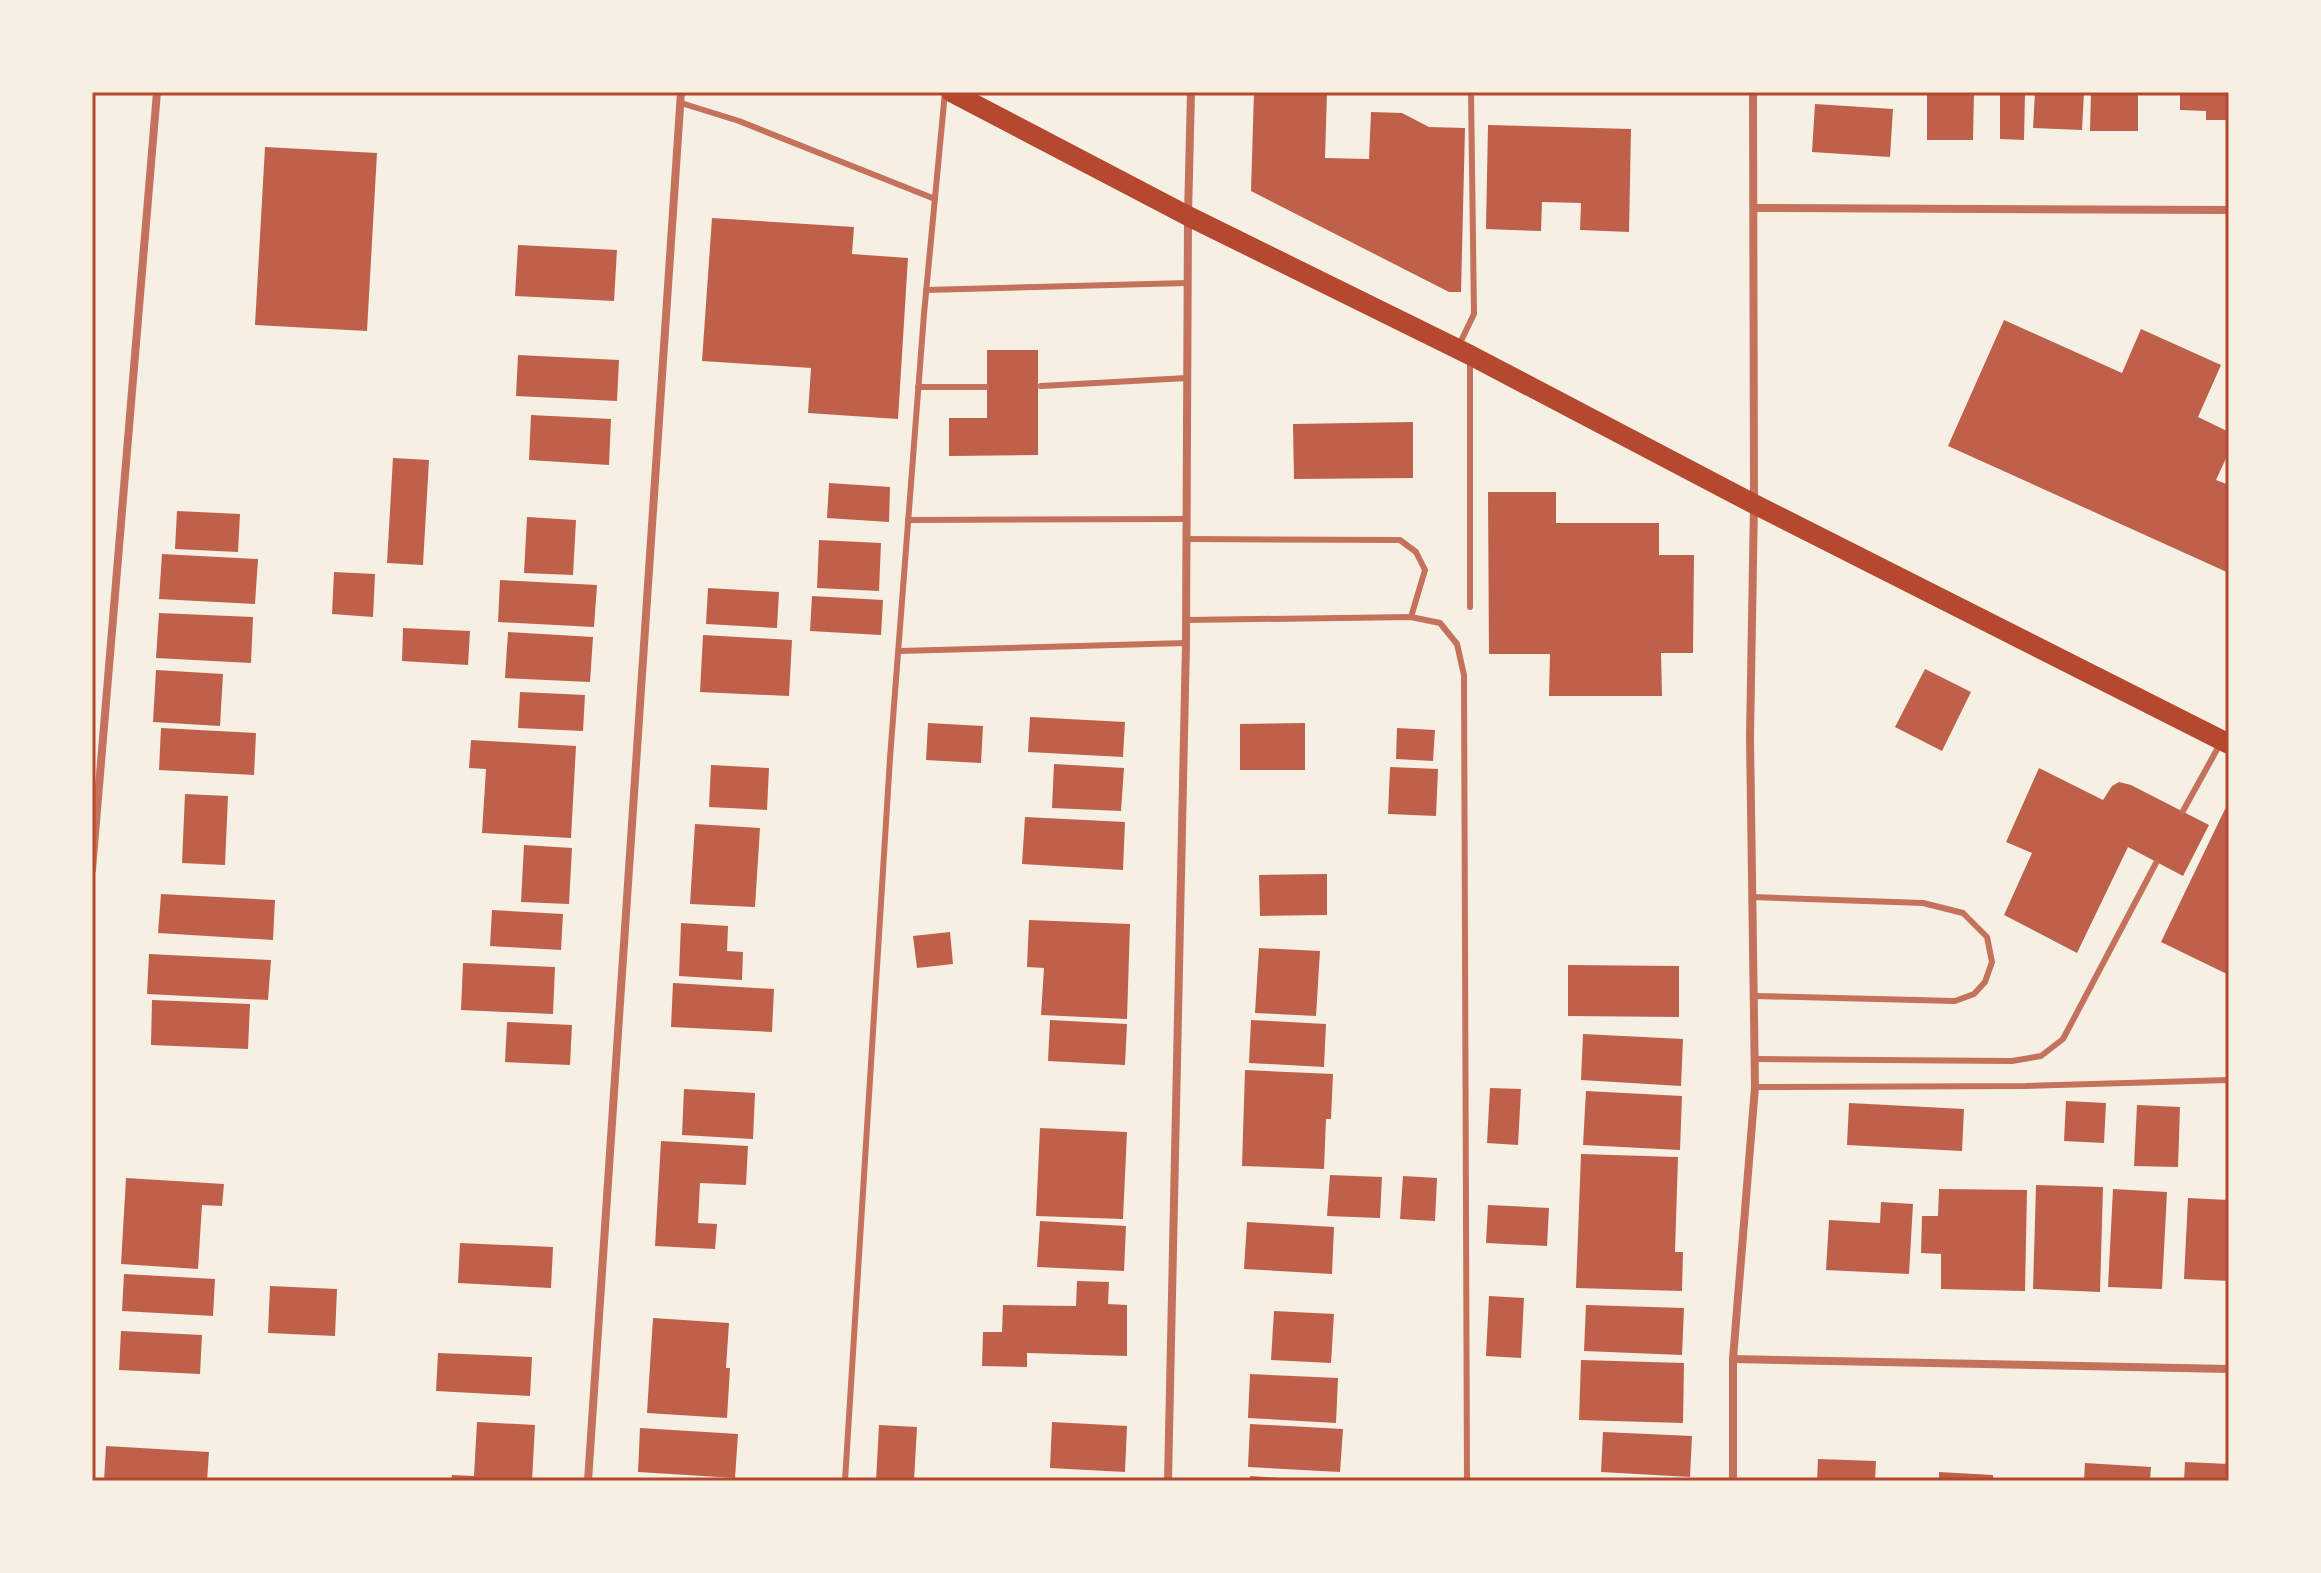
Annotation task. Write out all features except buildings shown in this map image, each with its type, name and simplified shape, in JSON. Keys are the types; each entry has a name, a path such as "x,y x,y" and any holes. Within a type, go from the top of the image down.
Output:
{"main road":[{"path":"948,92 2225,742"}],"street":[{"path":"92,870 157,92"},
{"path":"588,1481 681,92"},
{"path":"1168,1481 1186,643 1191,92"},
{"path":"1733,1481 1733,1359 1756,1059 1750,737 1754,504 1753,92"},
{"path":"1754,208 2229,210"},
{"path":"1733,1359 2229,1369"}],"lane":[{"path":"845,1481 890,758 926,290 948,92"},
{"path":"1470,607 1464,352 1474,314 1471,92"},
{"path":"681,103 739,121 935,199"},
{"path":"926,290 1187,283"},
{"path":"1041,386 1187,378"},
{"path":"918,387 986,387"},
{"path":"908,520 1186,519"},
{"path":"1186,539 1400,540 1416,552 1425,570 1411,617"},
{"path":"1186,620 1411,617 1440,623 1457,644 1464,675 1467,1481"},
{"path":"899,651 1186,643"},
{"path":"2183,811 2225,742"},
{"path":"1756,1059 2012,1061 2041,1056 2063,1039 2156,863"},
{"path":"1752,897 1923,903 1963,913 1987,937 1992,962 1985,982 1974,994 1955,1001 1755,996"},
{"path":"1755,1087 2026,1086 2229,1080"}]}
